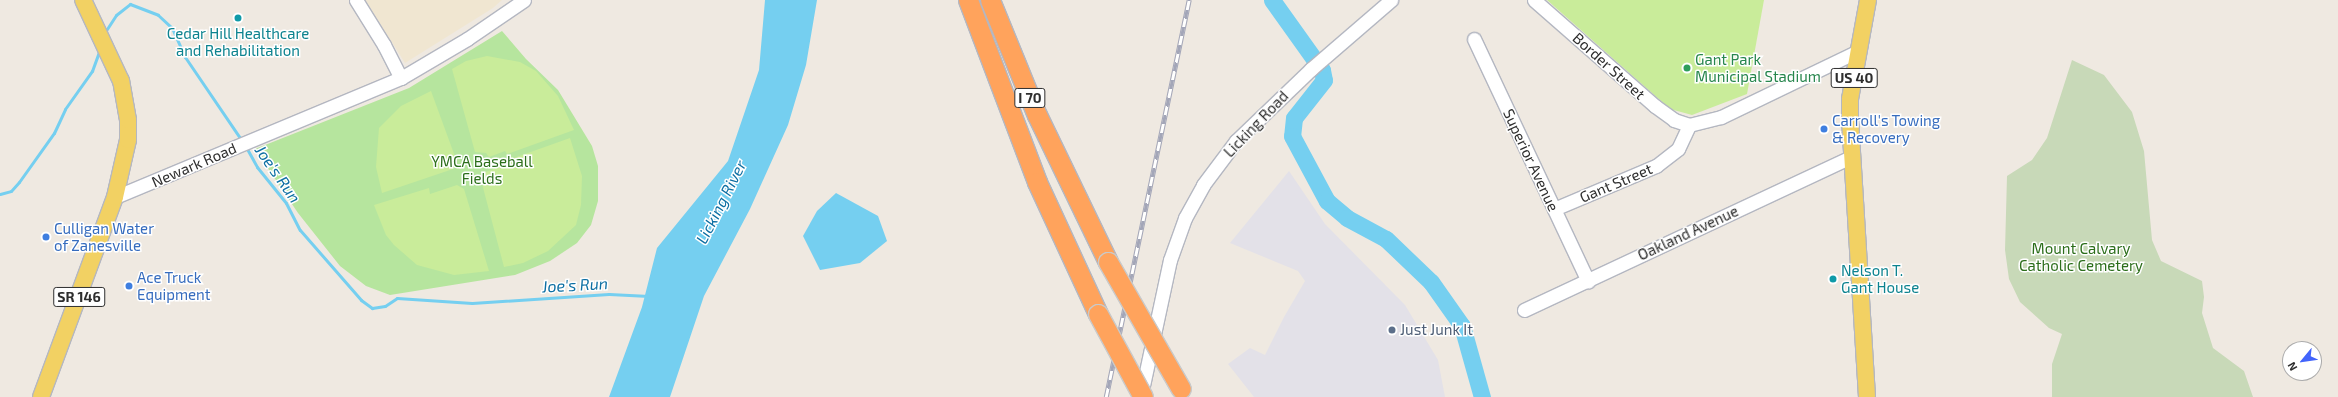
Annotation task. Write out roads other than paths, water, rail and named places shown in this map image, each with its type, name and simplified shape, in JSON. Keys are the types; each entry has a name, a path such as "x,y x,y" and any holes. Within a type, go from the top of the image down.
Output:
{"highway":[{"name":"I 70","path":"968,0 1037,182 1098,314 1141,397"},
{"name":"I 70","path":"990,0 1037,115 1108,262 1183,393"}],"main road":[{"name":"US 40","path":"1867,397 1850,99 1868,0"},
{"name":"SR 146","path":"41,397 115,197 125,160 128,120 126,102 116,69 83,2"}],"street":[{"path":"356,0 384,45 401,78"},
{"name":"Newark Road","path":"115,197 401,78 467,39 524,0"},
{"name":"Licking Road","path":"1141,397 1170,260 1203,185 1236,141 1311,69 1391,0"},
{"name":"Border Street","path":"1534,0 1654,106 1674,120 1689,125"},
{"name":"Superior Avenue","path":"1474,39 1588,281"},
{"path":"1689,125 1721,117 1858,51"},
{"name":"Gant Street","path":"1554,209 1656,166 1678,149 1689,125"},
{"name":"Oakland Avenue","path":"1524,310 1853,156"}],"water":[{"name":"Licking River","path":"765,0 817,0 806,65 788,125 750,209 704,296 670,397 609,397 642,307 657,248 728,161 759,70"},
{"path":"836,193 878,216 887,241 860,263 820,270 803,236 817,211"}],"waterway":[{"path":"1272,0 1322,70 1324,80 1294,118 1292,136 1327,201 1347,218 1386,239 1431,282 1462,326 1482,397"},
{"name":"Joe's Run","path":"105,32 116,15 130,4 158,15 172,28 185,57 242,141"},
{"name":"Joe's Run","path":"0,194 11,191 19,182 54,133 65,109 92,71 100,49"},
{"name":"Joe's Run","path":"246,147 257,167 286,203 300,230 361,300 372,308 385,306 397,298 472,303 609,294 649,296"}],"railway":[{"path":"1106,397 1189,0"}],"place":[{"name":"Cedar Hill Healthcare and Rehabilitation","path":"238,18"},
{"name":"Gant Park Municipal Stadium","path":"1687,68"},
{"name":"Carroll's Towing & Recovery","path":"1824,129"},
{"name":"Culligan Water of Zanesville","path":"46,237"},
{"name":"Nelson T. Gant House","path":"1833,279"},
{"name":"Ace Truck Equipment","path":"129,286"},
{"name":"Just Junk It","path":"1392,330"}],"park label":[{"name":"YMCA Baseball Fields","path":"482,170"},
{"name":"Mount Calvary Catholic Cemetery","path":"2081,256"}]}
